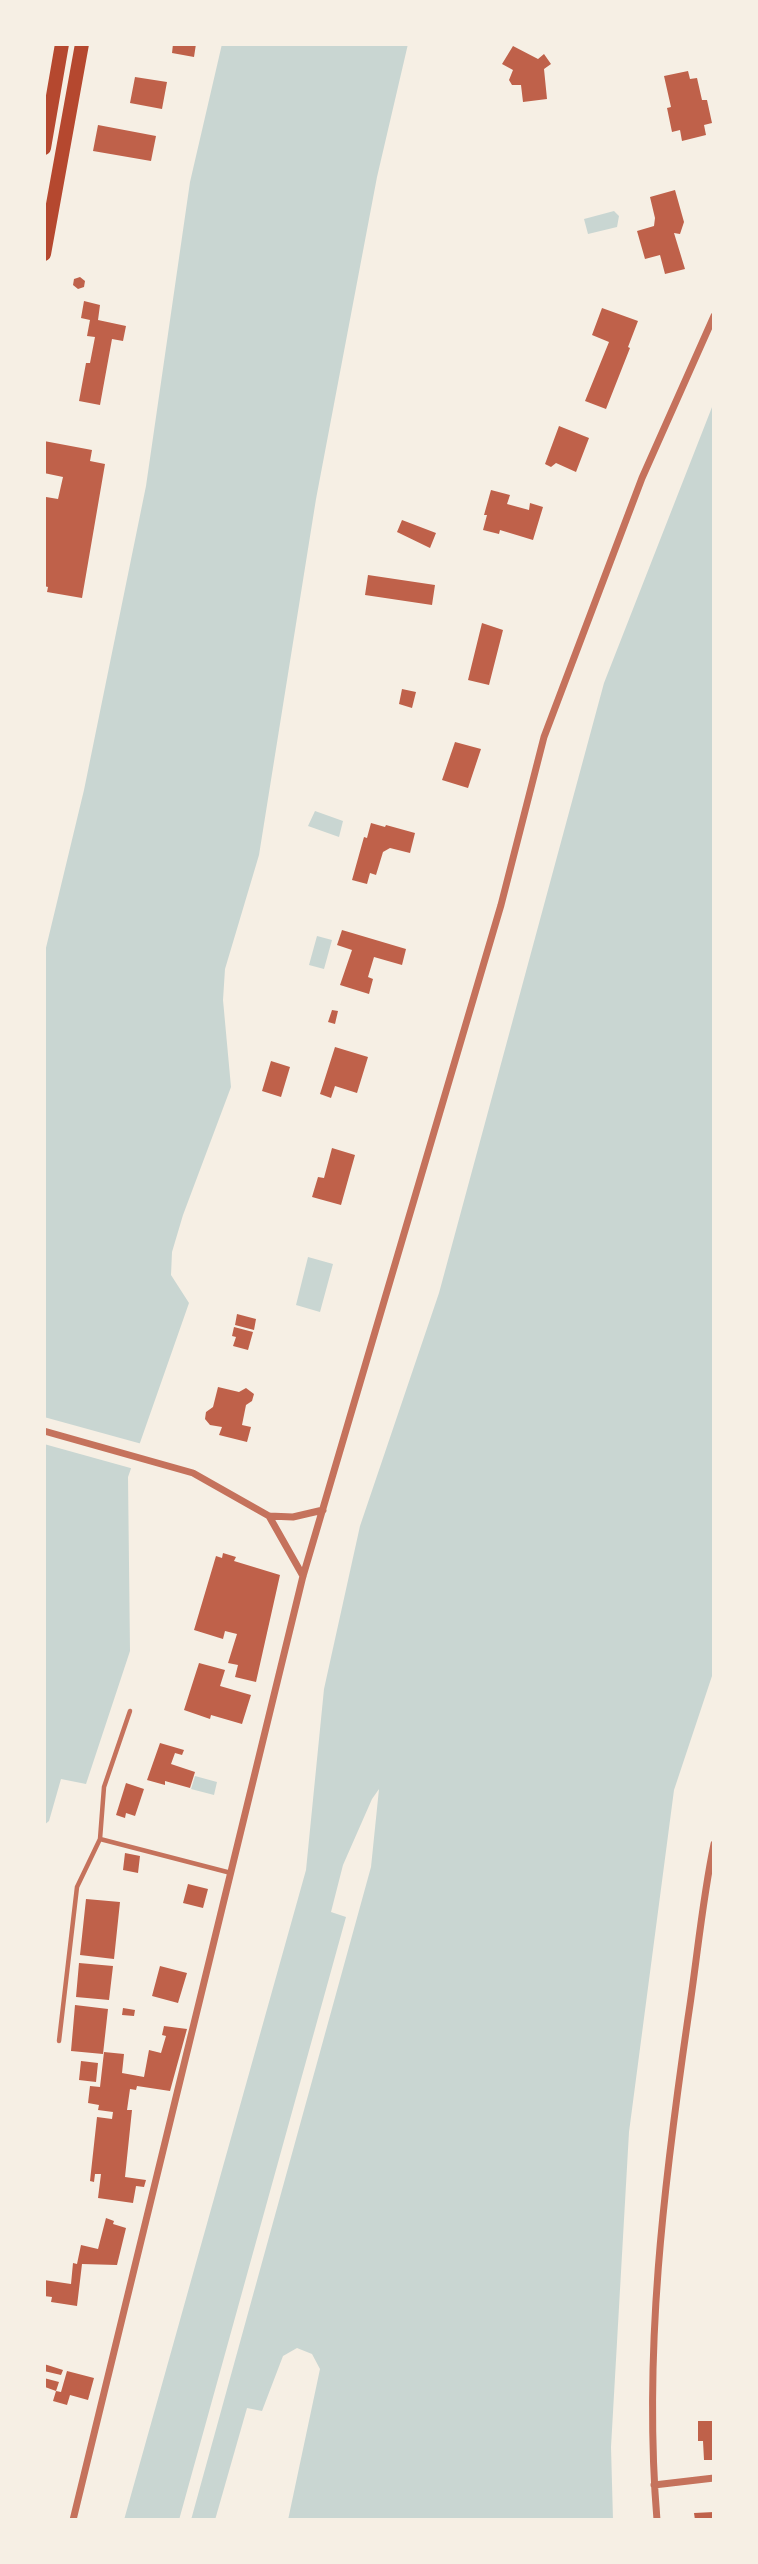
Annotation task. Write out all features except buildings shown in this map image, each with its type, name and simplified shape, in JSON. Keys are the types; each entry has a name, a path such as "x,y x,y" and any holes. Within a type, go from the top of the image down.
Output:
{"main road":[{"path":"44,148 62,44"},
{"path":"44,254 82,44"}],"street":[{"path":"73,2520 303,1576 501,905 544,737 642,478 714,316"},
{"path":"44,1431 193,1473 269,1516 293,1517 323,1510"},
{"path":"269,1516 303,1576"},
{"path":"656,2520 653,2349 663,2221 680,2071 714,1844"},
{"path":"654,2485 714,2479"}],"lane":[{"path":"60,2041 77,1887 100,1839 104,1787 130,1711"},
{"path":"100,1839 232,1874"}],"shaded area":[{"path":"222,44 408,44 377,177 316,499 259,855 225,969 223,1000 231,1087 183,1215 172,1252 171,1275 189,1303 128,1477 130,1651 86,1784 61,1779 49,1821 44,1825 44,956 84,790 146,486 190,182"},
{"path":"614,211 619,216 617,227 588,234 584,219"},
{"path":"714,402 714,1670 674,1790 629,2132 611,2447 613,2520 288,2520 320,2369 312,2354 297,2348 283,2356 262,2411 247,2408 215,2520 191,2520 371,1867 379,1789 343,1865 331,1912 346,1917 179,2520 124,2520 306,1870 324,1689 360,1526 439,1293 604,683"},
{"path":"315,811 343,821 339,837 308,826"},
{"path":"317,936 332,940 324,969 309,965"},
{"path":"308,1257 333,1264 320,1312 296,1305"},
{"path":"195,1776 217,1782 214,1795 191,1789"}],"pier":[{"path":"44,1417 142,1444 134,1469 44,1444"}]}
